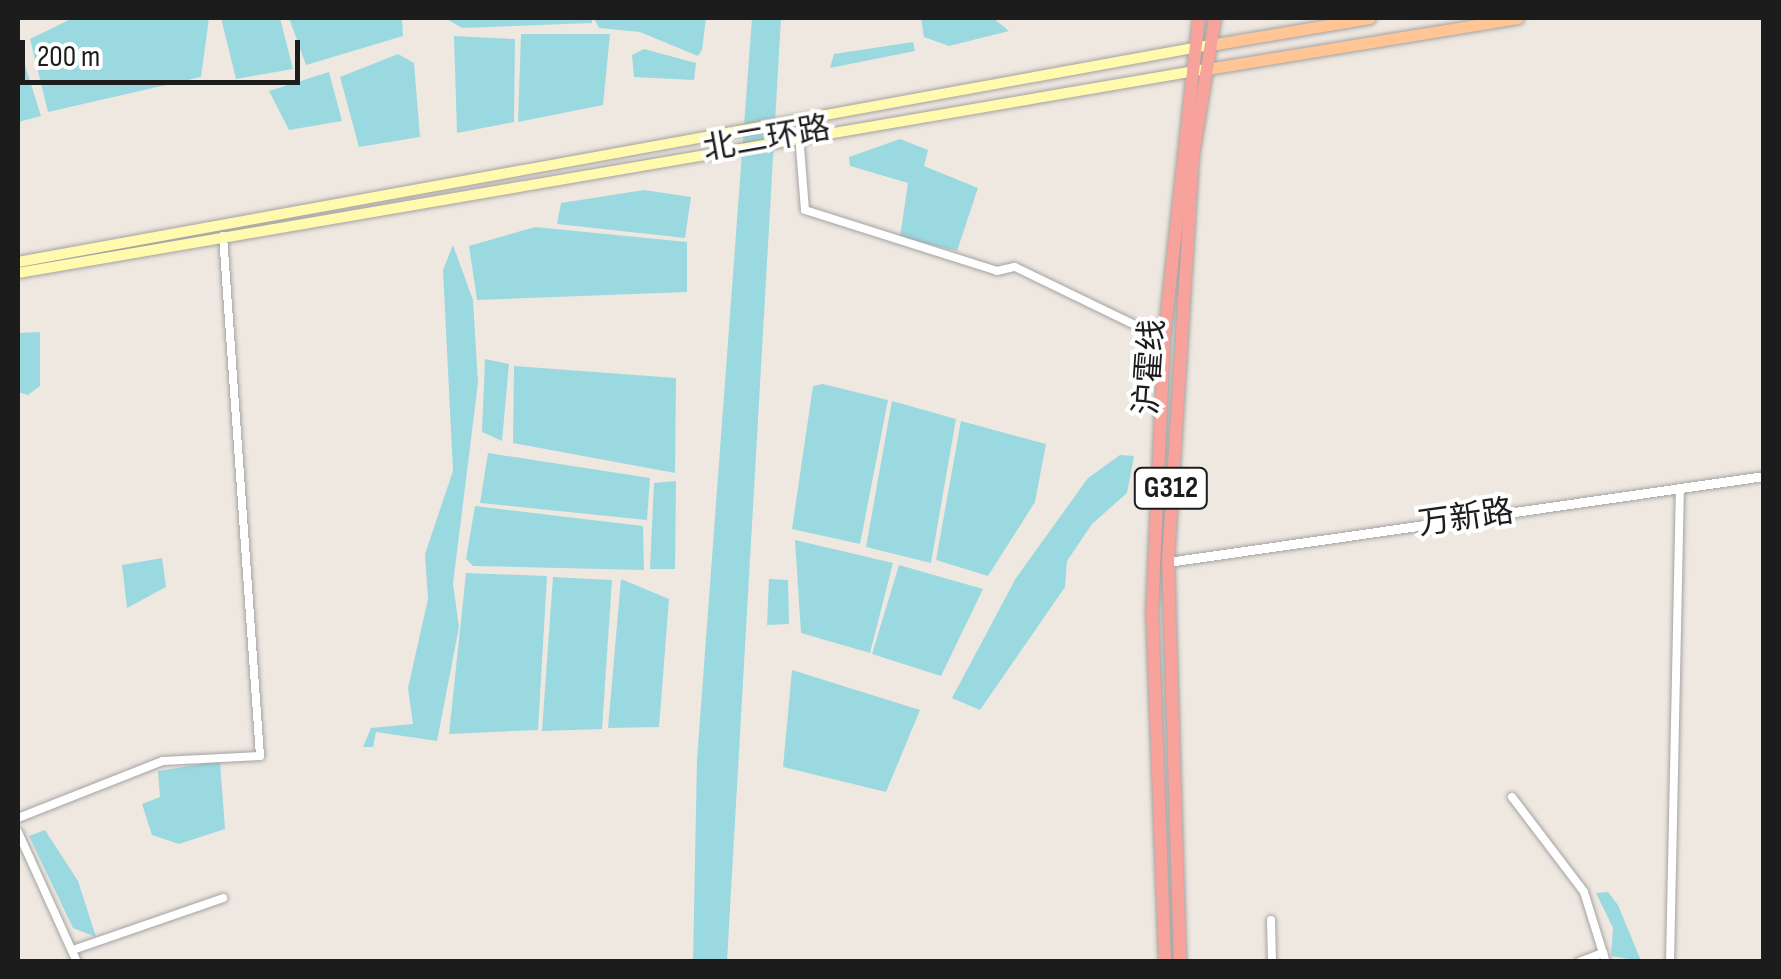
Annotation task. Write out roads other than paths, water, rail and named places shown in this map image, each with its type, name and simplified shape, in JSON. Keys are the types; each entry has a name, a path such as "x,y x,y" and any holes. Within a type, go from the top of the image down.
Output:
{"highway":[{"name":"沪霍线","path":"1165,962 1152,615 1164,338 1190,71 1199,18"},
{"name":"沪霍线","path":"1180,962 1168,562 1214,18"}],"main road":[{"name":"北二环路","path":"794,131 1194,48 1370,18"},
{"name":"北二环路","path":"18,262 728,141 1518,18"},
{"name":"北二环路","path":"18,273 728,141"}],"street":[{"path":"794,131 805,210 998,272 1014,267 1164,338"},
{"path":"18,818 163,761 260,756 223,236"},
{"name":"万新路","path":"1168,562 1764,476"},
{"path":"1670,962 1680,488"},
{"path":"1512,797 1584,892 1605,957 1579,962"},
{"path":"18,832 77,962"},
{"path":"73,950 223,898"},
{"path":"1271,920 1272,962"}],"water":[{"path":"73,18 209,18 201,77 48,112 30,39"},
{"path":"221,18 280,18 293,69 236,79"},
{"path":"289,18 402,18 403,36 306,65"},
{"path":"445,18 592,18 592,23 462,28"},
{"path":"594,18 706,18 702,50 698,56 640,32 599,28"},
{"path":"752,18 781,18 727,961 693,962 697,760"},
{"path":"921,18 993,18 1009,31 949,46 924,37"},
{"path":"521,34 610,34 603,105 518,122"},
{"path":"454,36 515,39 514,122 457,133"},
{"path":"913,42 915,51 830,68 834,54"},
{"path":"18,43 41,116 18,122"},
{"path":"644,49 696,63 694,80 634,77 632,55"},
{"path":"398,54 414,63 420,137 359,147 340,77"},
{"path":"329,72 342,121 289,130 269,91"},
{"path":"900,139 928,150 924,166 978,188 957,251 900,237 908,183 850,166 849,157"},
{"path":"644,190 691,197 685,238 557,224 561,203"},
{"path":"535,227 687,242 687,292 477,300 469,246"},
{"path":"453,245 473,300 478,383 453,584 459,627 437,741 376,732 373,747 363,747 371,728 413,724 408,688 428,599 425,554 453,471 443,270"},
{"path":"40,332 40,386 28,395 18,392 18,333"},
{"path":"485,359 509,364 502,441 482,432"},
{"path":"514,366 676,378 675,473 513,443"},
{"path":"823,384 888,400 860,544 792,529 813,386"},
{"path":"892,401 956,419 931,563 866,547"},
{"path":"961,421 1046,444 1035,502 988,576 936,560"},
{"path":"488,453 650,478 647,520 480,503"},
{"path":"1120,455 1134,456 1127,493 1092,524 1067,561 1065,587 980,710 952,698 1016,578 1088,478"},
{"path":"676,481 675,569 650,569 654,483"},
{"path":"475,506 643,526 644,570 473,566 466,559"},
{"path":"795,540 893,563 870,653 801,633"},
{"path":"162,558 166,587 127,608 122,565"},
{"path":"899,565 983,589 941,676 872,654"},
{"path":"466,573 547,576 538,730 449,734"},
{"path":"553,577 612,580 602,729 542,731"},
{"path":"621,579 669,599 659,727 608,728"},
{"path":"769,579 788,580 789,624 767,625"},
{"path":"792,670 920,710 886,792 783,767"},
{"path":"220,761 225,829 179,844 152,835 142,804 160,797 158,771"},
{"path":"45,830 78,881 96,937 73,928 29,836"},
{"path":"1608,892 1618,905 1641,961 1611,956 1613,928 1596,893"}]}
